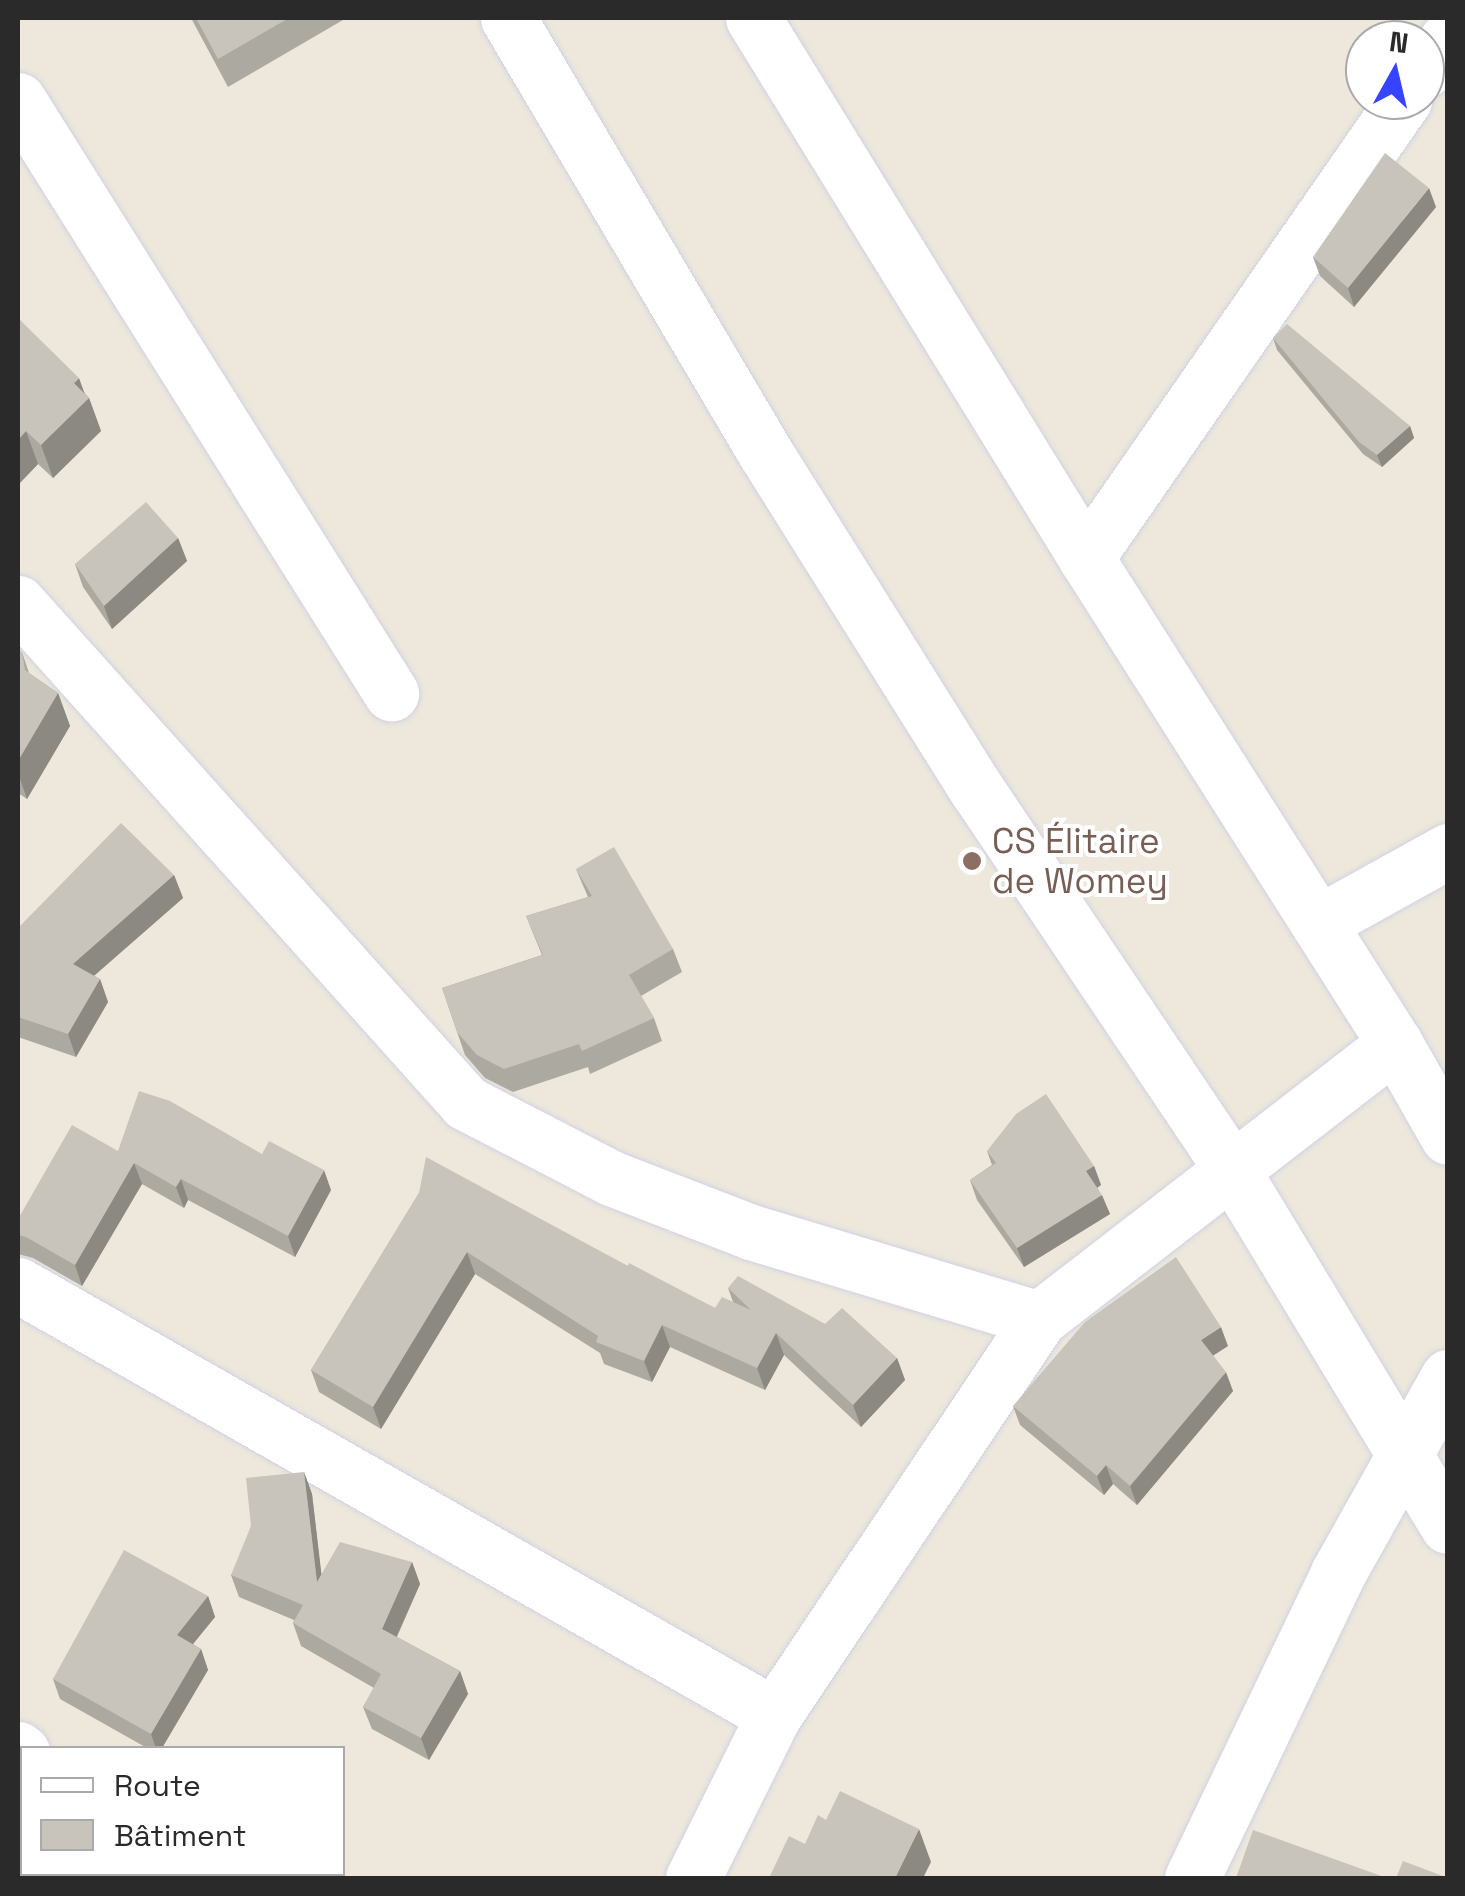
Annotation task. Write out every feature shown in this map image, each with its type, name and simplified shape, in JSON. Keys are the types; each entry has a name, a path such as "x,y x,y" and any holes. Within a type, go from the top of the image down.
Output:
{"street":[{"path":"508,18 808,521 978,790 1232,1170 1448,1526"},
{"path":"753,18 1086,558 1395,1044 1448,1138"},
{"path":"18,100 390,693"},
{"path":"1086,558 1390,120"},
{"path":"18,603 466,1103 611,1178 733,1225 1038,1319"},
{"path":"1318,923 1448,851"},
{"path":"693,1878 774,1715 1038,1319 1395,1044"},
{"path":"18,1285 774,1715"},
{"path":"1192,1878 1338,1573 1448,1377"}],"building":[{"path":"196,18 289,18 218,59"},
{"path":"1385,153 1429,188 1348,288 1313,257"},
{"path":"18,318 79,378 74,383 89,398 41,445 26,431 18,440"},
{"path":"1287,324 1410,426 1377,455 1359,442 1273,338"},
{"path":"146,502 178,538 104,606 75,564"},
{"path":"18,651 22,652 25,670 58,693 18,761"},
{"path":"121,823 174,875 73,964 100,979 68,1034 18,1017 18,928"},
{"path":"614,847 673,949 629,975 654,1018 582,1051 579,1044 504,1069 477,1055 457,1032 442,988 543,955 526,916 592,896 576,869"},
{"path":"139,1091 170,1101 262,1154 269,1141 324,1170 288,1236 181,1179 176,1187 134,1163 75,1265 18,1235 18,1219 72,1125 118,1151"},
{"path":"1046,1094 1094,1166 1086,1171 1102,1195 1017,1248 970,1180 996,1163 987,1151 1016,1114"},
{"path":"426,1157 628,1266 629,1263 715,1308 722,1297 751,1310 728,1288 738,1276 825,1324 842,1308 897,1358 853,1405 776,1333 757,1368 662,1325 644,1361 596,1342 598,1336 467,1252 373,1407 311,1370 419,1193"},
{"path":"1176,1257 1221,1327 1201,1340 1226,1372 1130,1486 1106,1465 1097,1476 1013,1406 1085,1322"},
{"path":"304,1472 317,1582 340,1542 412,1562 382,1629 460,1671 421,1738 363,1707 381,1674 293,1623 303,1605 231,1575 251,1526 246,1478"},
{"path":"124,1550 208,1596 177,1635 201,1649 151,1734 53,1679"},
{"path":"840,1791 919,1829 895,1878 769,1878 789,1836 805,1844 818,1815 826,1820"},
{"path":"1253,1830 1387,1878 1236,1878"},
{"path":"1403,1861 1448,1878 1396,1878"}],"place":[{"name":"CS Élitaire de Womey","path":"972,861"}]}
